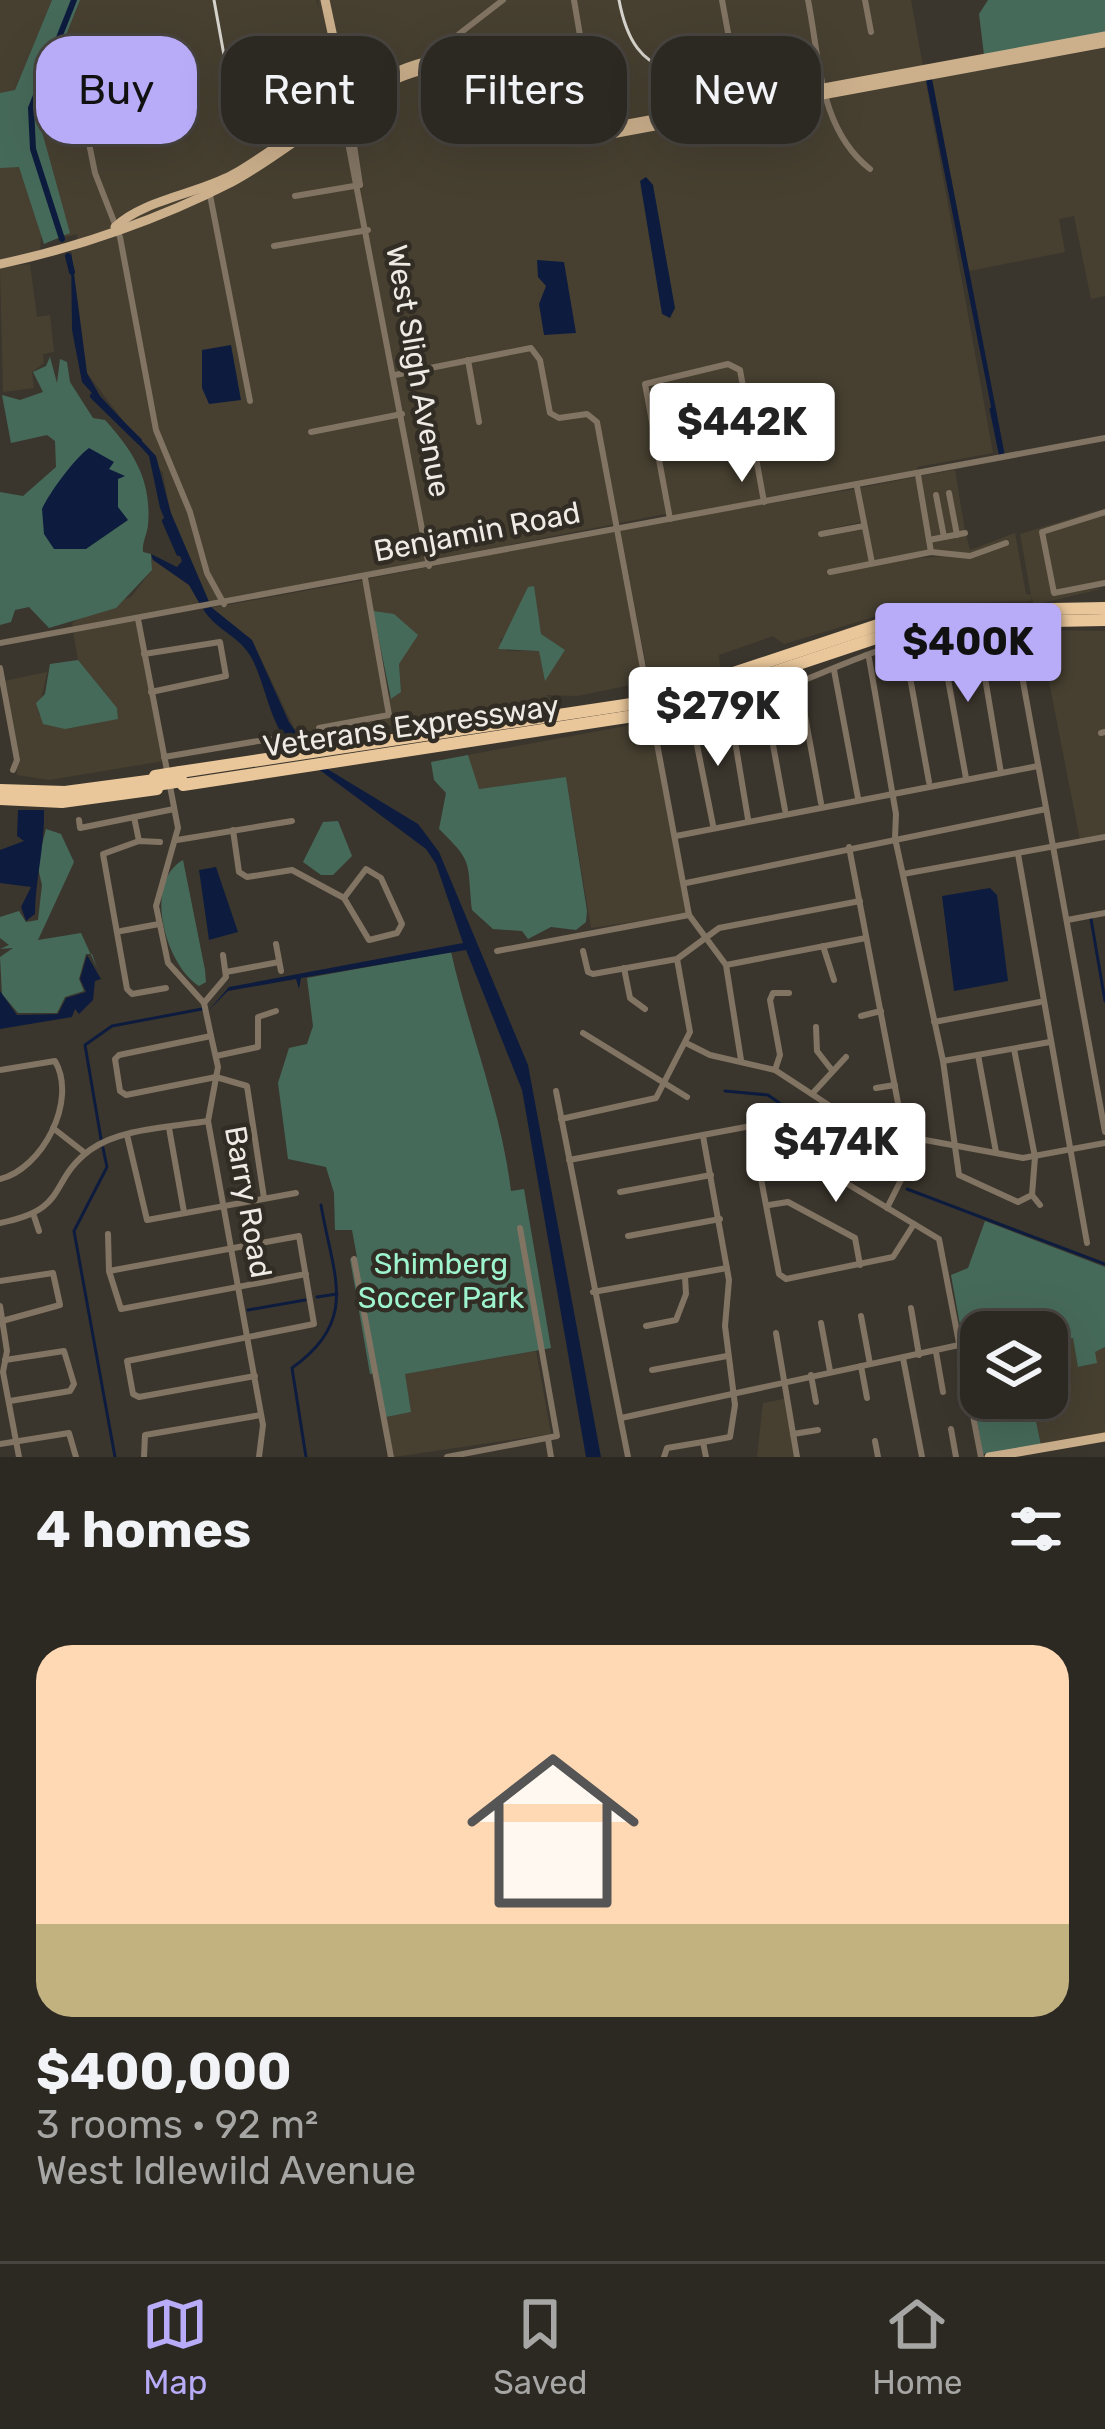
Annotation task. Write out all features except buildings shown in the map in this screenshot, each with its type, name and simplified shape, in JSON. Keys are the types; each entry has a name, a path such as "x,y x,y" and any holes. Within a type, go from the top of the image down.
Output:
{"highway":[{"name":"Veterans Expressway","path":"0,795 181,779 639,709 882,622 947,611 1036,617 1105,615"},
{"name":"Veterans Expressway","path":"181,779 261,760 297,762"},
{"name":"Veterans Expressway","path":"0,795 25,802 72,802 156,782"}],"main road":[{"name":"West Sligh Avenue","path":"326,0 332,36"},
{"path":"821,94 1105,40"},
{"path":"0,264 48,254 209,189 285,144"},
{"path":"1064,1448 1090,1439"},
{"path":"985,1457 1105,1440"},
{"path":"1020,1457 1105,1440"}],"street":[{"path":"487,0 489,11"},
{"path":"459,36 503,0"},
{"path":"574,0 580,36"},
{"path":"722,0 729,36"},
{"path":"808,0 839,139 870,170"},
{"path":"865,0 871,32"},
{"path":"89,144 115,227 155,430 190,512 219,604"},
{"name":"West Sligh Avenue","path":"352,144 429,566"},
{"path":"295,196 359,185"},
{"path":"209,189 250,401"},
{"path":"274,246 368,230"},
{"path":"395,375 531,348 537,352 550,413 559,418 586,414 597,422 689,915 726,965 742,1060"},
{"path":"468,360 479,422"},
{"path":"670,519 645,384 728,364 740,370 764,502"},
{"path":"310,432 402,414"},
{"name":"Benjamin Road","path":"0,644 1105,439"},
{"path":"918,475 931,552"},
{"path":"856,487 872,563"},
{"path":"929,540 961,534 950,493"},
{"path":"937,496 944,537"},
{"path":"1105,512 1042,532 1054,593 1105,583"},
{"path":"821,534 865,526"},
{"path":"830,572 931,552 970,556 1006,543"},
{"path":"319,728 389,715 365,578"},
{"path":"120,931 159,924 157,891 177,840 138,619"},
{"path":"977,630 1001,773"},
{"path":"750,700 904,644 977,630 1014,632 1105,1132"},
{"path":"940,635 966,778"},
{"path":"145,654 220,642 226,676 152,692"},
{"path":"904,644 930,784"},
{"path":"868,657 892,792 895,838 943,1061 956,1166 964,1182 1013,1202 1032,1195"},
{"path":"0,668 16,760 13,770"},
{"path":"834,670 858,798"},
{"path":"799,683 821,805"},
{"path":"764,696 785,812"},
{"path":"730,711 748,819"},
{"path":"658,740 732,727"},
{"path":"695,735 713,826"},
{"path":"164,757 270,739"},
{"path":"675,836 1038,766"},
{"path":"80,824 174,809"},
{"path":"684,883 1046,809"},
{"path":"134,817 139,841"},
{"path":"177,840 292,821"},
{"path":"233,830 239,872 248,877 292,870 344,898 364,939 401,930 386,885 371,869 362,872 344,898"},
{"path":"903,874 1105,837"},
{"path":"160,842 139,841 103,854 127,989 132,994 166,988"},
{"path":"849,847 905,1142 905,1172 886,1208"},
{"path":"1018,854 1040,1002 1087,1243"},
{"path":"583,951 587,972 677,959 719,928 860,901"},
{"path":"1066,921 1105,913"},
{"path":"497,951 689,915"},
{"name":"Barry Road","path":"159,924 168,963 204,1003 215,1056 208,1121 261,1414 259,1457"},
{"path":"726,965 866,938"},
{"path":"226,972 280,967 276,944"},
{"path":"823,946 834,980"},
{"path":"204,1003 226,972 223,955"},
{"path":"561,1119 651,1102 665,1086 688,1044 677,959"},
{"path":"624,968 629,998 645,1009"},
{"path":"776,1070 780,1055 770,1000 772,993 789,993"},
{"path":"934,1022 1040,1002"},
{"path":"861,1016 881,1011"},
{"path":"215,1056 258,1047 258,1017 276,1012"},
{"path":"816,1027 817,1051 831,1069"},
{"path":"584,1033 687,1096"},
{"path":"211,1036 115,1059 120,1091 126,1095 216,1077 247,1086 264,1198"},
{"path":"943,1061 1050,1042"},
{"path":"688,1044 710,1055 776,1070 885,1142 957,1145 1035,1157 1105,1143"},
{"path":"1014,1049 1035,1157 1032,1195 1040,1205"},
{"path":"978,1055 996,1152"},
{"path":"812,1094 846,1057"},
{"path":"0,1070 55,1061 63,1090 52,1128 29,1165 0,1179"},
{"path":"876,1088 895,1085"},
{"path":"556,1091 628,1457"},
{"path":"604,1099 607,1111"},
{"path":"0,1223 34,1216 55,1200 85,1153 128,1136 208,1121"},
{"path":"569,1160 751,1126 914,1224 942,1246 960,1347 621,1418"},
{"path":"751,1126 779,1274 786,1279 893,1257 914,1224"},
{"path":"52,1128 85,1153"},
{"path":"169,1128 184,1212"},
{"path":"128,1136 147,1220 296,1193"},
{"path":"664,1457 668,1448 730,1437 734,1398 727,1356 727,1268 703,1136"},
{"path":"620,1192 711,1175"},
{"path":"767,1206 788,1202 818,1224 855,1238 860,1265"},
{"path":"34,1216 39,1231"},
{"path":"628,1236 720,1219"},
{"path":"447,1457 548,1439 559,1431 520,1228"},
{"path":"108,1234 110,1271 121,1309 306,1274"},
{"path":"110,1271 299,1236 314,1324 130,1357 133,1394 255,1376"},
{"path":"354,1259 391,1457"},
{"path":"593,1292 727,1268"},
{"path":"0,1281 53,1273 60,1305 2,1321"},
{"path":"646,1326 676,1320 686,1294 685,1277"},
{"path":"0,1306 19,1457"},
{"path":"911,1308 919,1355"},
{"path":"861,1316 867,1398"},
{"path":"820,1323 830,1371"},
{"path":"776,1333 797,1457"},
{"path":"5,1360 64,1351 74,1384 70,1391 10,1401"},
{"path":"936,1352 944,1392"},
{"path":"652,1370 727,1356"},
{"path":"903,1358 922,1457"},
{"path":"811,1375 816,1402"},
{"path":"144,1457 145,1436 261,1414"},
{"path":"976,1419 985,1457"},
{"path":"951,1429 956,1457"},
{"path":"793,1434 818,1430"},
{"path":"0,1444 69,1433 76,1457"},
{"path":"548,1439 551,1457"},
{"path":"875,1441 878,1457"},
{"path":"703,1442 706,1457"}],"shaded area":[{"path":"0,0 52,0 15,90 0,98"},
{"path":"80,0 316,0 319,9 318,0 911,0 993,453 917,467 918,473 672,517 670,513 210,604 170,513 163,473 87,373 71,251 79,249 77,234 66,237 42,144 197,144 197,36 66,36"},
{"path":"1105,48 1105,296 1091,299 1074,216 1059,219 1065,252 969,271 932,79"},
{"path":"0,162 24,162 42,226 40,250 0,263"},
{"path":"30,264 37,317 50,315 54,352 43,354 44,363 32,372 34,388 3,392 0,267"},
{"path":"955,470 965,531 930,538 920,476"},
{"path":"916,477 929,550 874,561 859,488"},
{"path":"855,489 862,522 819,531 820,537 863,530 870,562 970,554 932,550 931,541 966,535 970,550 1015,533 1026,594 1031,595 1020,534 1105,508 1042,531 1052,594 1105,588 1034,605 1031,596 1031,601 917,604 784,644 773,636 719,655 720,667 651,691 620,529"},
{"path":"1105,514 1105,582 1055,591 1044,533"},
{"path":"616,530 647,691 625,694 642,688 641,683 577,696 546,695 555,703 299,738 252,640 211,608 364,580 387,714 318,730 384,720 391,712 388,694 392,699 401,692 399,664 373,611 368,579","holes":["528,587 541,634 565,650 545,679 539,651 508,651 500,640 510,632"]},
{"path":"152,559 189,585 201,606 73,628 72,623 87,613 131,597 152,570"},
{"path":"136,621 163,761 49,780 17,775 4,681 47,672 38,714 76,727 118,718 117,708 78,660 73,631"},
{"path":"1039,630 1105,631 1105,835 1080,840"},
{"path":"653,721 687,914 591,928 566,777 478,789 468,755"},
{"path":"1073,1337 1079,1367 1096,1363 1094,1352 1105,1347 1105,1433 1041,1445 1035,1419 1068,1419 1068,1338"},
{"path":"536,1351 551,1434 394,1457 386,1417 411,1412 404,1374"},
{"path":"784,1399 796,1457 757,1457 763,1403"}],"green space":[{"path":"52,0 80,0 66,36 37,36"},
{"path":"988,0 1105,0 1105,32 984,55 979,14"},
{"path":"36,39 36,144 45,144 70,233 44,244 19,167 0,168 0,93 15,90"},
{"path":"50,357 57,383 60,359 67,362 70,382 93,418 105,420 138,467 148,509 143,552 151,554 152,570 116,608 49,628 29,607 15,610 11,622 0,625 0,492 23,496 56,467 55,441 47,435 11,443 2,395 20,400 43,392 33,372 46,366"},
{"path":"534,586 541,634 565,650 545,681 539,651 498,649 528,587"},
{"path":"373,611 394,614 418,635 399,664 401,692 391,699"},
{"path":"78,660 117,708 118,719 65,729 43,724 36,703 45,694 50,664"},
{"path":"468,755 479,789 566,777 587,911 586,922 576,930 551,927 528,939 522,931 493,929 472,910 467,864 439,829 446,793 434,780 431,762"},
{"path":"338,821 352,856 333,875 321,875 303,862 323,822"},
{"path":"46,829 61,834 74,862 38,940 81,933 91,954 86,954 79,979 84,991 65,997 57,1013 18,1013 2,994 0,957 13,948 0,949 9,945 0,938 0,917 19,911 26,922 38,920 42,885 37,864"},
{"path":"183,860 205,970 206,982 199,986 177,961 163,924 164,887"},
{"name":"Shimberg Soccer Park","path":"451,952 500,1130 511,1191 524,1189 551,1348 405,1374 411,1412 386,1417 377,1373 370,1374 350,1259 357,1257 352,1230 335,1230 334,1193 326,1167 288,1159 278,1083 289,1048 307,1044 313,1026 307,978"},
{"path":"985,1221 1105,1267 1105,1347 1095,1352 1097,1363 1078,1367 1073,1338 1068,1339 1068,1311 960,1311 960,1325 951,1275 968,1268"},
{"path":"977,1419 1035,1419 1041,1445 983,1454"}],"water":[{"path":"932,79 1005,456 1001,457 926,80"},
{"path":"646,177 653,185 675,308 670,318 662,314 640,181"},
{"path":"71,251 87,373 100,396 156,456 171,513 210,604 201,606 189,585 153,560 151,554 177,567 182,561 160,508 149,456 82,382 72,330"},
{"path":"537,260 564,262 576,333 544,335 539,304 546,286 538,277"},
{"path":"231,345 241,400 209,404 202,388 202,350"},
{"path":"89,448 114,462 109,469 125,476 118,479 118,507 128,520 86,549 54,549 44,534 42,509"},
{"path":"211,607 252,640 289,722 309,751 299,753 281,733 251,657 203,609"},
{"path":"324,767 418,824 439,852 528,1065 601,1457 586,1457 522,1090 466,950 301,978 299,989 296,979 228,991 208,1011 229,987 463,943 436,864 426,849 317,768"},
{"path":"18,810 44,810 35,914 26,921 21,907 31,887 0,883 0,850 24,841 17,836"},
{"path":"216,867 238,932 209,940 199,870"},
{"path":"990,888 997,895 1008,981 954,991 942,896"},
{"path":"87,955 101,979 95,981 93,1000 79,1014 75,1009 72,1017 0,1029 0,991 17,1015 58,1014 66,998 86,992 80,979"}],"waterway":[{"path":"62,239 33,149 31,108 74,0"},
{"path":"68,256 72,272"},
{"path":"93,396 139,441"},
{"path":"991,409 1001,458"},
{"path":"165,521 179,553"},
{"path":"1091,919 1105,1001"},
{"path":"101,1139 85,1045 112,1026 202,1009"},
{"path":"725,1091 768,1095 889,1180"},
{"path":"103,1148 107,1167 74,1231 115,1457"},
{"path":"907,1189 1105,1264"},
{"path":"306,1457 292,1368 327,1332 336,1295 321,1205"},
{"path":"317,1297 337,1294"},
{"path":"248,1310 305,1300"}],"railway":[{"path":"214,0 221,39"},
{"path":"619,0 628,32 651,60"}]}
